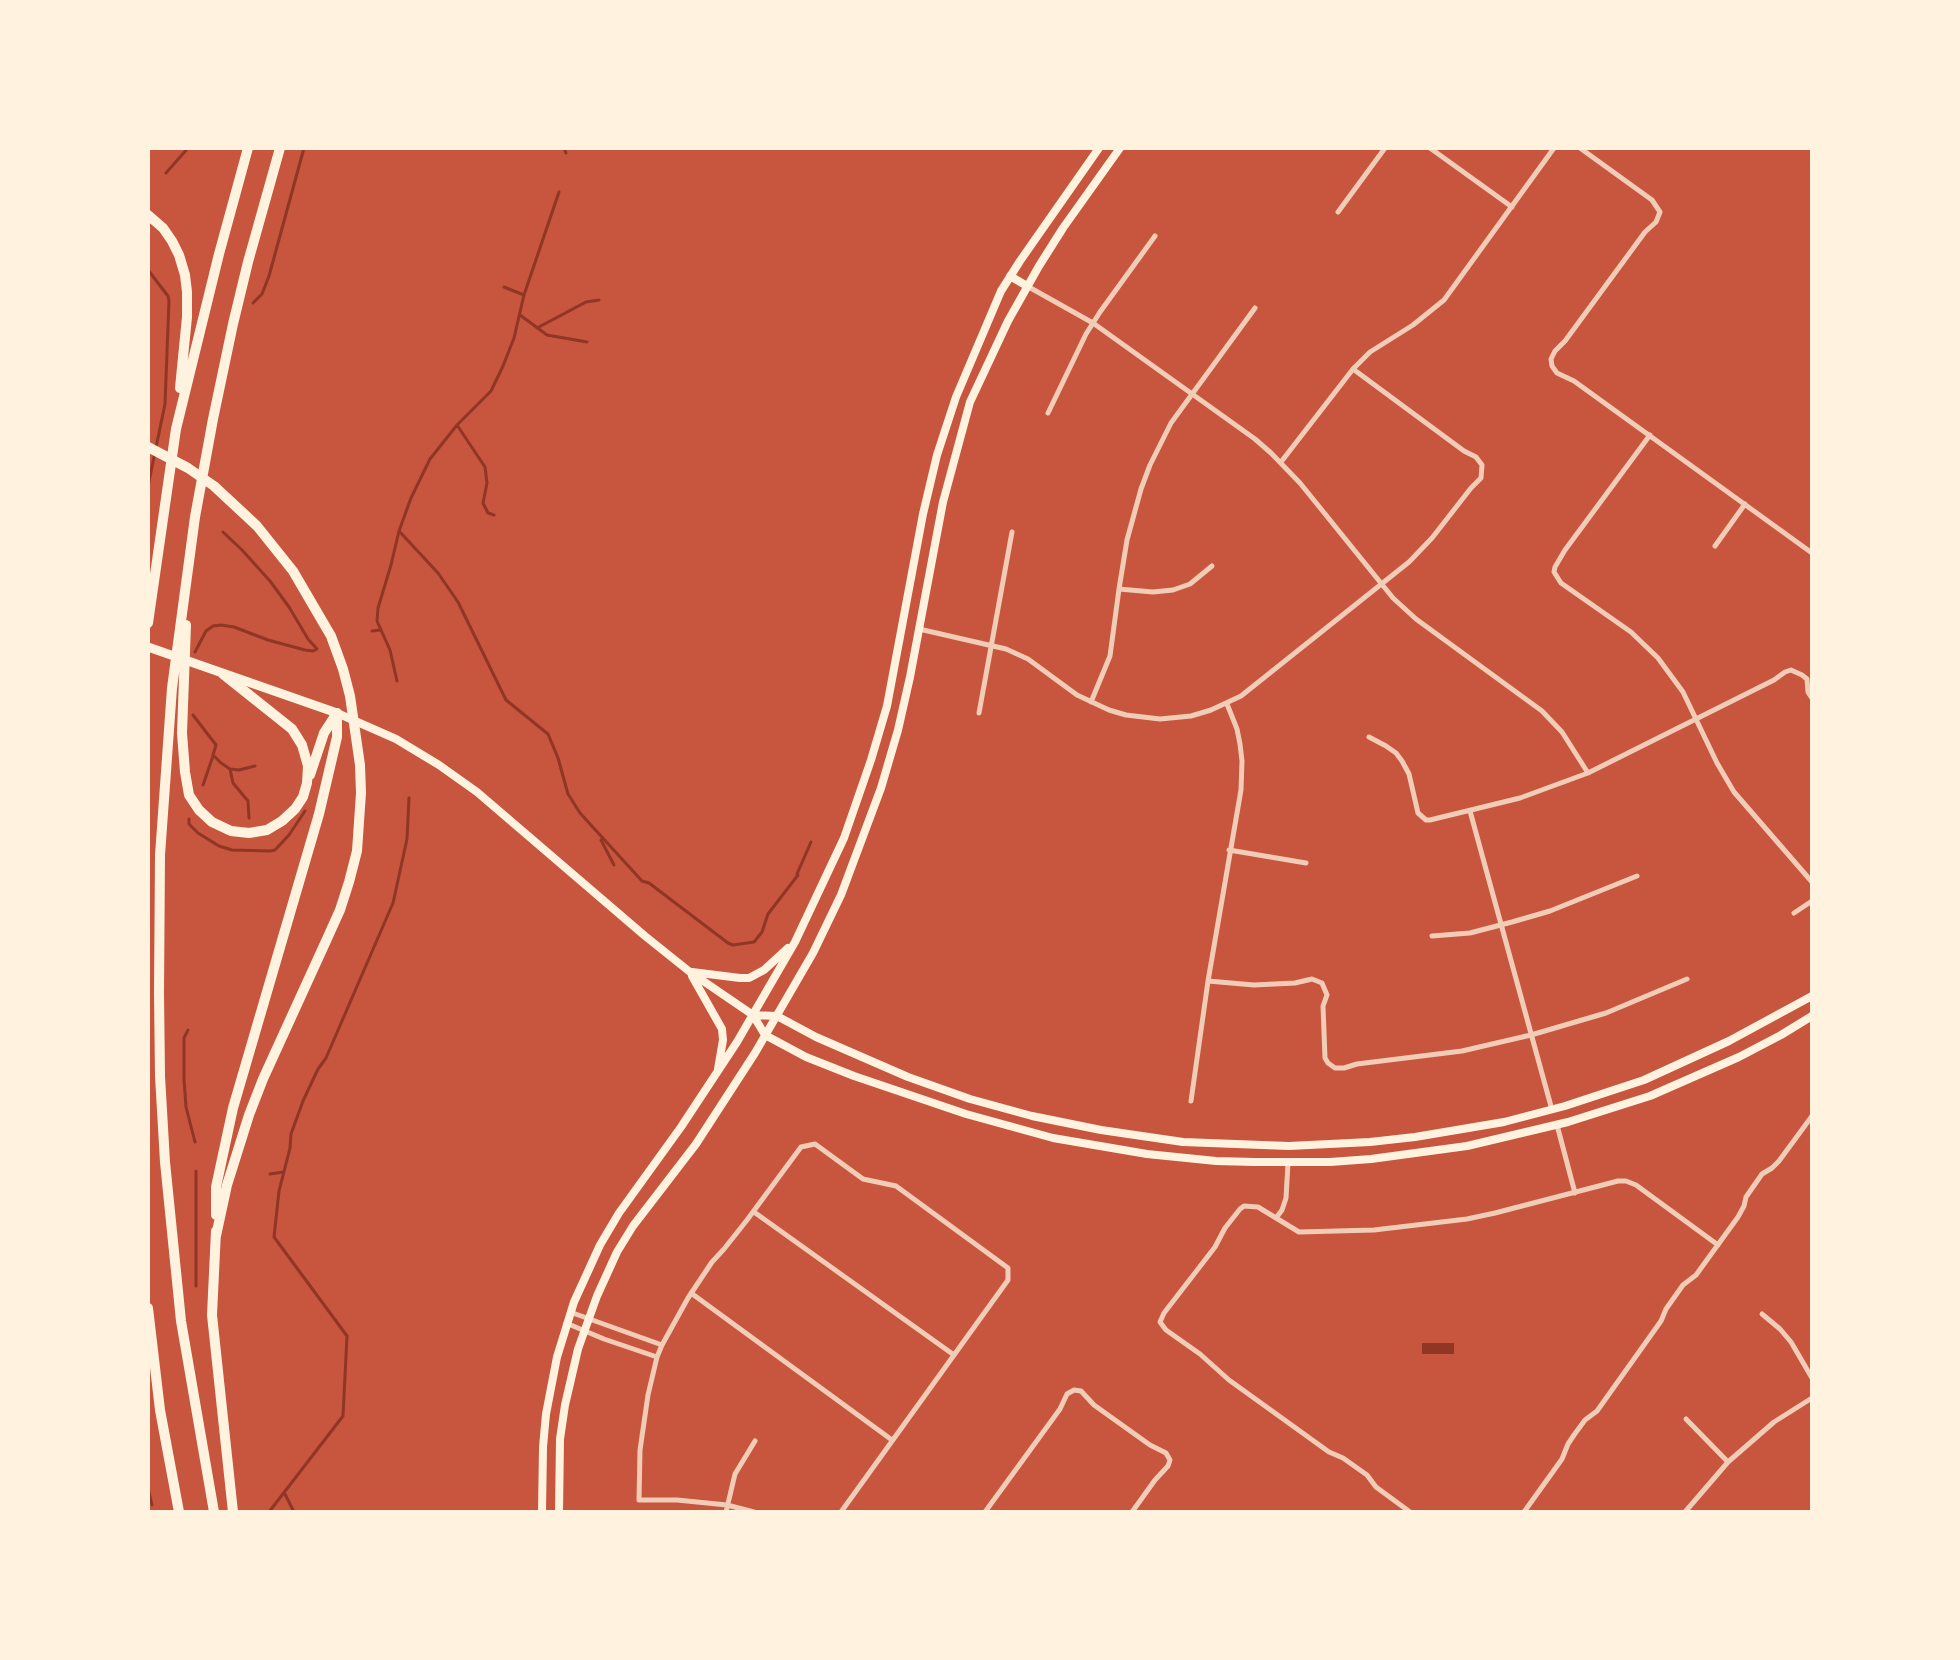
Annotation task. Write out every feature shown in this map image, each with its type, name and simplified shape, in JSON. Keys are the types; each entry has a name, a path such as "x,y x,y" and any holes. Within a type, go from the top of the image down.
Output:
{"highway":[{"path":"177,429 219,254 248,148"},
{"path":"214,1512 181,1322 165,1162 160,1076 160,855 172,688 195,517 224,364 248,262 280,148"},
{"path":"148,214 163,228 172,241 179,255 187,292 187,317 177,429 148,623"},
{"path":"148,447 188,468 214,486 238,507 276,548 293,571 332,636 350,696 360,765 361,793 357,851 340,910 263,1079 249,1115 227,1185 216,1236"},
{"path":"188,564 182,733 184,772 189,795 199,810 212,822 231,831 249,833 267,830 282,821 303,797 324,733 338,713"},
{"path":"223,674 292,729 302,745 308,766 308,783"},
{"path":"233,1512 212,1315 216,1187 233,1108 319,814 337,737 338,713"},
{"path":"148,1308 160,1410 178,1512"}],"main road":[{"path":"542,1512 546,1414 557,1357 570,1312 609,1228 717,1072 753,1015 795,942 840,848 857,804 886,706 922,514 943,434 963,378 1010,276 1099,148"},
{"path":"559,1512 560,1439 570,1381 583,1330 608,1272 633,1226 696,1144 777,1016 813,953 848,879 896,739 943,502 970,402 1027,286 1063,228 1120,148"},
{"path":"1010,276 1027,286"},
{"path":"902,627 919,629"},
{"path":"148,647 338,713 396,739 439,765 477,792 610,908 690,972 753,1015 765,1035 806,1057 864,1079 966,1114 1053,1138 1117,1150 1181,1158 1288,1163 1330,1162 1418,1154 1509,1138 1640,1100 1694,1078 1781,1035 1812,1016"},
{"path":"690,972 740,978 753,977 795,942"},
{"path":"690,972 722,1029 723,1040 717,1072"},
{"path":"753,1015 777,1016 796,1028 864,1059 930,1085 970,1099 1057,1122 1161,1139 1254,1146 1299,1146 1370,1142 1465,1129 1552,1110 1644,1080 1729,1041 1812,996"},
{"path":"1552,1110 1557,1125"}],"street":[{"path":"1338,212 1385,148"},
{"path":"1430,148 1512,207"},
{"path":"1281,462 1353,369 1370,352 1422,318 1444,300 1554,148"},
{"path":"1580,148 1652,200 1660,212 1656,222 1645,232 1565,341 1555,351 1551,363 1557,373 1574,381 1812,553"},
{"path":"1048,413 1093,323 1155,236"},
{"path":"1027,286 1093,323 1255,439 1300,483 1381,585 1404,609 1542,711 1562,732 1588,773"},
{"path":"1091,702 1110,656 1127,540 1150,465 1168,429 1255,308"},
{"path":"919,629 992,644 1028,659 1091,702 1126,715 1160,719 1191,716 1227,704 1256,685 1409,562 1480,480 1483,468 1476,457 1464,451 1353,369"},
{"path":"1650,435 1565,550 1554,572 1561,583 1650,648 1675,680 1734,792 1812,882"},
{"path":"1715,546 1745,504"},
{"path":"979,713 1012,532"},
{"path":"1119,589 1153,592 1173,590 1190,584 1212,566"},
{"path":"1369,737 1396,753 1412,784 1416,809 1421,817 1430,820 1536,793 1588,773 1791,670 1797,671 1807,679 1808,692 1812,698"},
{"path":"1191,1101 1208,981 1240,790 1242,761 1237,729 1227,704"},
{"path":"1470,811 1552,1110"},
{"path":"1229,850 1306,863"},
{"path":"1432,936 1470,933 1550,911 1637,876"},
{"path":"1794,913 1812,902"},
{"path":"1208,981 1254,985 1295,983 1312,978 1322,983 1327,995 1323,1006 1324,1052 1328,1063 1335,1068 1344,1068 1462,1051 1531,1035 1606,1013 1687,979"},
{"path":"1524,1512 1562,1459 1574,1435 1585,1420 1597,1411 1661,1321 1666,1309 1683,1285 1696,1275 1738,1217 1746,1197 1762,1174 1779,1161 1812,1116"},
{"path":"1557,1125 1575,1193"},
{"path":"754,1512 677,1500 639,1500 640,1450 648,1395 662,1345 691,1293 712,1262 754,1212 801,1147 815,1144 863,1179 896,1186 1008,1268 1008,1280 841,1512"},
{"path":"1276,1218 1287,1198 1288,1163"},
{"path":"1410,1512 1376,1487 1367,1475 1344,1458 1329,1452 1229,1380 1200,1354 1166,1330 1160,1322 1164,1313 1215,1247 1240,1209 1244,1206 1258,1207 1299,1232 1374,1230 1467,1219 1618,1181 1633,1183 1718,1245"},
{"path":"754,1212 954,1354"},
{"path":"691,1293 892,1440"},
{"path":"570,1312 662,1345"},
{"path":"1762,1314 1771,1320 1791,1342 1812,1378"},
{"path":"566,1323 657,1357"},
{"path":"986,1512 1059,1409 1067,1394 1074,1390 1081,1391 1094,1405 1150,1445 1166,1453 1170,1460 1168,1466 1132,1512"},
{"path":"1685,1512 1728,1462 1774,1422 1812,1398"},
{"path":"1686,1419 1728,1462"},
{"path":"727,1508 735,1474 755,1442"}],"shaded area":[{"path":"1422,1343 1454,1343 1454,1354 1422,1354"}],"waterway":[{"path":"166,173 188,148"},
{"path":"253,303 262,294 269,276 304,148"},
{"path":"564,148 566,153"},
{"path":"397,681 390,650 377,621 378,608 399,531 411,498 430,459 457,425 491,391 503,366 514,338 524,295 559,192"},
{"path":"148,270 168,296 169,301 165,404 148,486"},
{"path":"504,287 524,295"},
{"path":"537,328 586,302 599,300"},
{"path":"520,315 547,335 587,342"},
{"path":"457,425 485,467 487,483 483,503 488,513 494,515"},
{"path":"399,531 438,573 458,602 506,700 548,734 558,758 568,794 580,813 642,881 649,883 728,943 733,945 754,942 762,932 768,914 798,875 811,842"},
{"path":"195,652 206,631 213,626 221,625 305,650 317,649 270,581 223,532"},
{"path":"372,631 381,630"},
{"path":"193,715 216,745 213,755 221,763 230,769 239,770 255,766"},
{"path":"203,785 213,756"},
{"path":"230,769 233,783 248,801 249,818"},
{"path":"269,1512 343,1416 347,1336 274,1237 279,1191 290,1148 291,1134 303,1101 318,1069 326,1058 393,903 407,839 409,798"},
{"path":"189,819 189,824 198,833 219,846 232,850 270,851 275,850 289,835 305,811"},
{"path":"601,840 614,865"},
{"path":"188,1030 184,1038 184,1079 186,1107 195,1142"},
{"path":"196,1171 196,1286"},
{"path":"270,1174 283,1172"},
{"path":"148,1488 152,1505"},
{"path":"284,1492 294,1512"}]}
